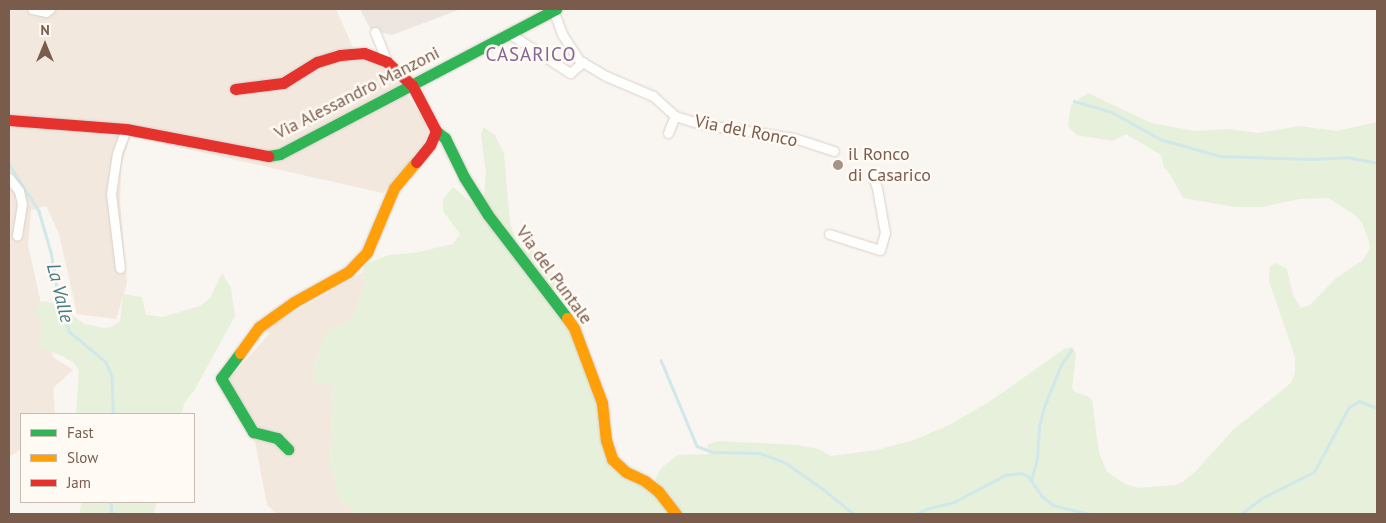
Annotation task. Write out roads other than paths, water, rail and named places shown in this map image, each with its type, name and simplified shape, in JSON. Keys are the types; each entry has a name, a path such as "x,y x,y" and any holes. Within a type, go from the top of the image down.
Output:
{"street":[{"path":"32,9 46,12 50,9"},
{"name":"Via Alessandro Manzoni","path":"9,120 154,132 267,156 280,154 325,128 412,85 554,9"},
{"name":"Via del Ronco","path":"554,9 562,34 579,60 606,76 653,96 675,116 701,124 794,138 834,151"},
{"path":"375,32 387,62"},
{"path":"510,34 570,73 583,62"},
{"path":"235,89 283,83 318,62 340,55 364,53 387,62"},
{"name":"Via del Puntale","path":"387,62 412,85 436,131 445,138 464,177 488,215 574,328 602,403 606,440 612,459 626,472 645,480 658,491 676,514"},
{"path":"668,134 675,116"},
{"path":"120,268 111,194 117,153 126,129"},
{"path":"288,449 277,438 253,432 221,378 260,327 294,302 348,272 367,252 394,188 430,145 436,131"},
{"path":"829,234 880,250 885,233 877,188 872,174"},
{"path":"9,178 20,191 22,204 17,236"}],"waterway":[{"path":"1074,101 1110,111 1160,139 1220,156 1312,159 1347,157 1377,163"},
{"name":"La Valle","path":"9,164 39,211 51,252 60,305 70,332 106,362 112,376 113,413"},
{"path":"1031,481 1037,458 1039,426 1044,407 1061,365 1071,350"},
{"path":"661,360 697,446 713,452 760,453 786,463 854,514"},
{"path":"1241,514 1262,498 1314,472 1349,407 1359,401 1377,408"},
{"path":"916,514 929,508 954,502 1005,475 1021,473 1028,476 1042,496 1053,505 1089,514"},
{"name":"La Valle","path":"111,503 112,514"}],"place":[{"name":"il Ronco di Casarico","path":"838,165"}],"district":[{"name":"CASARICO","path":"531,55"}]}
